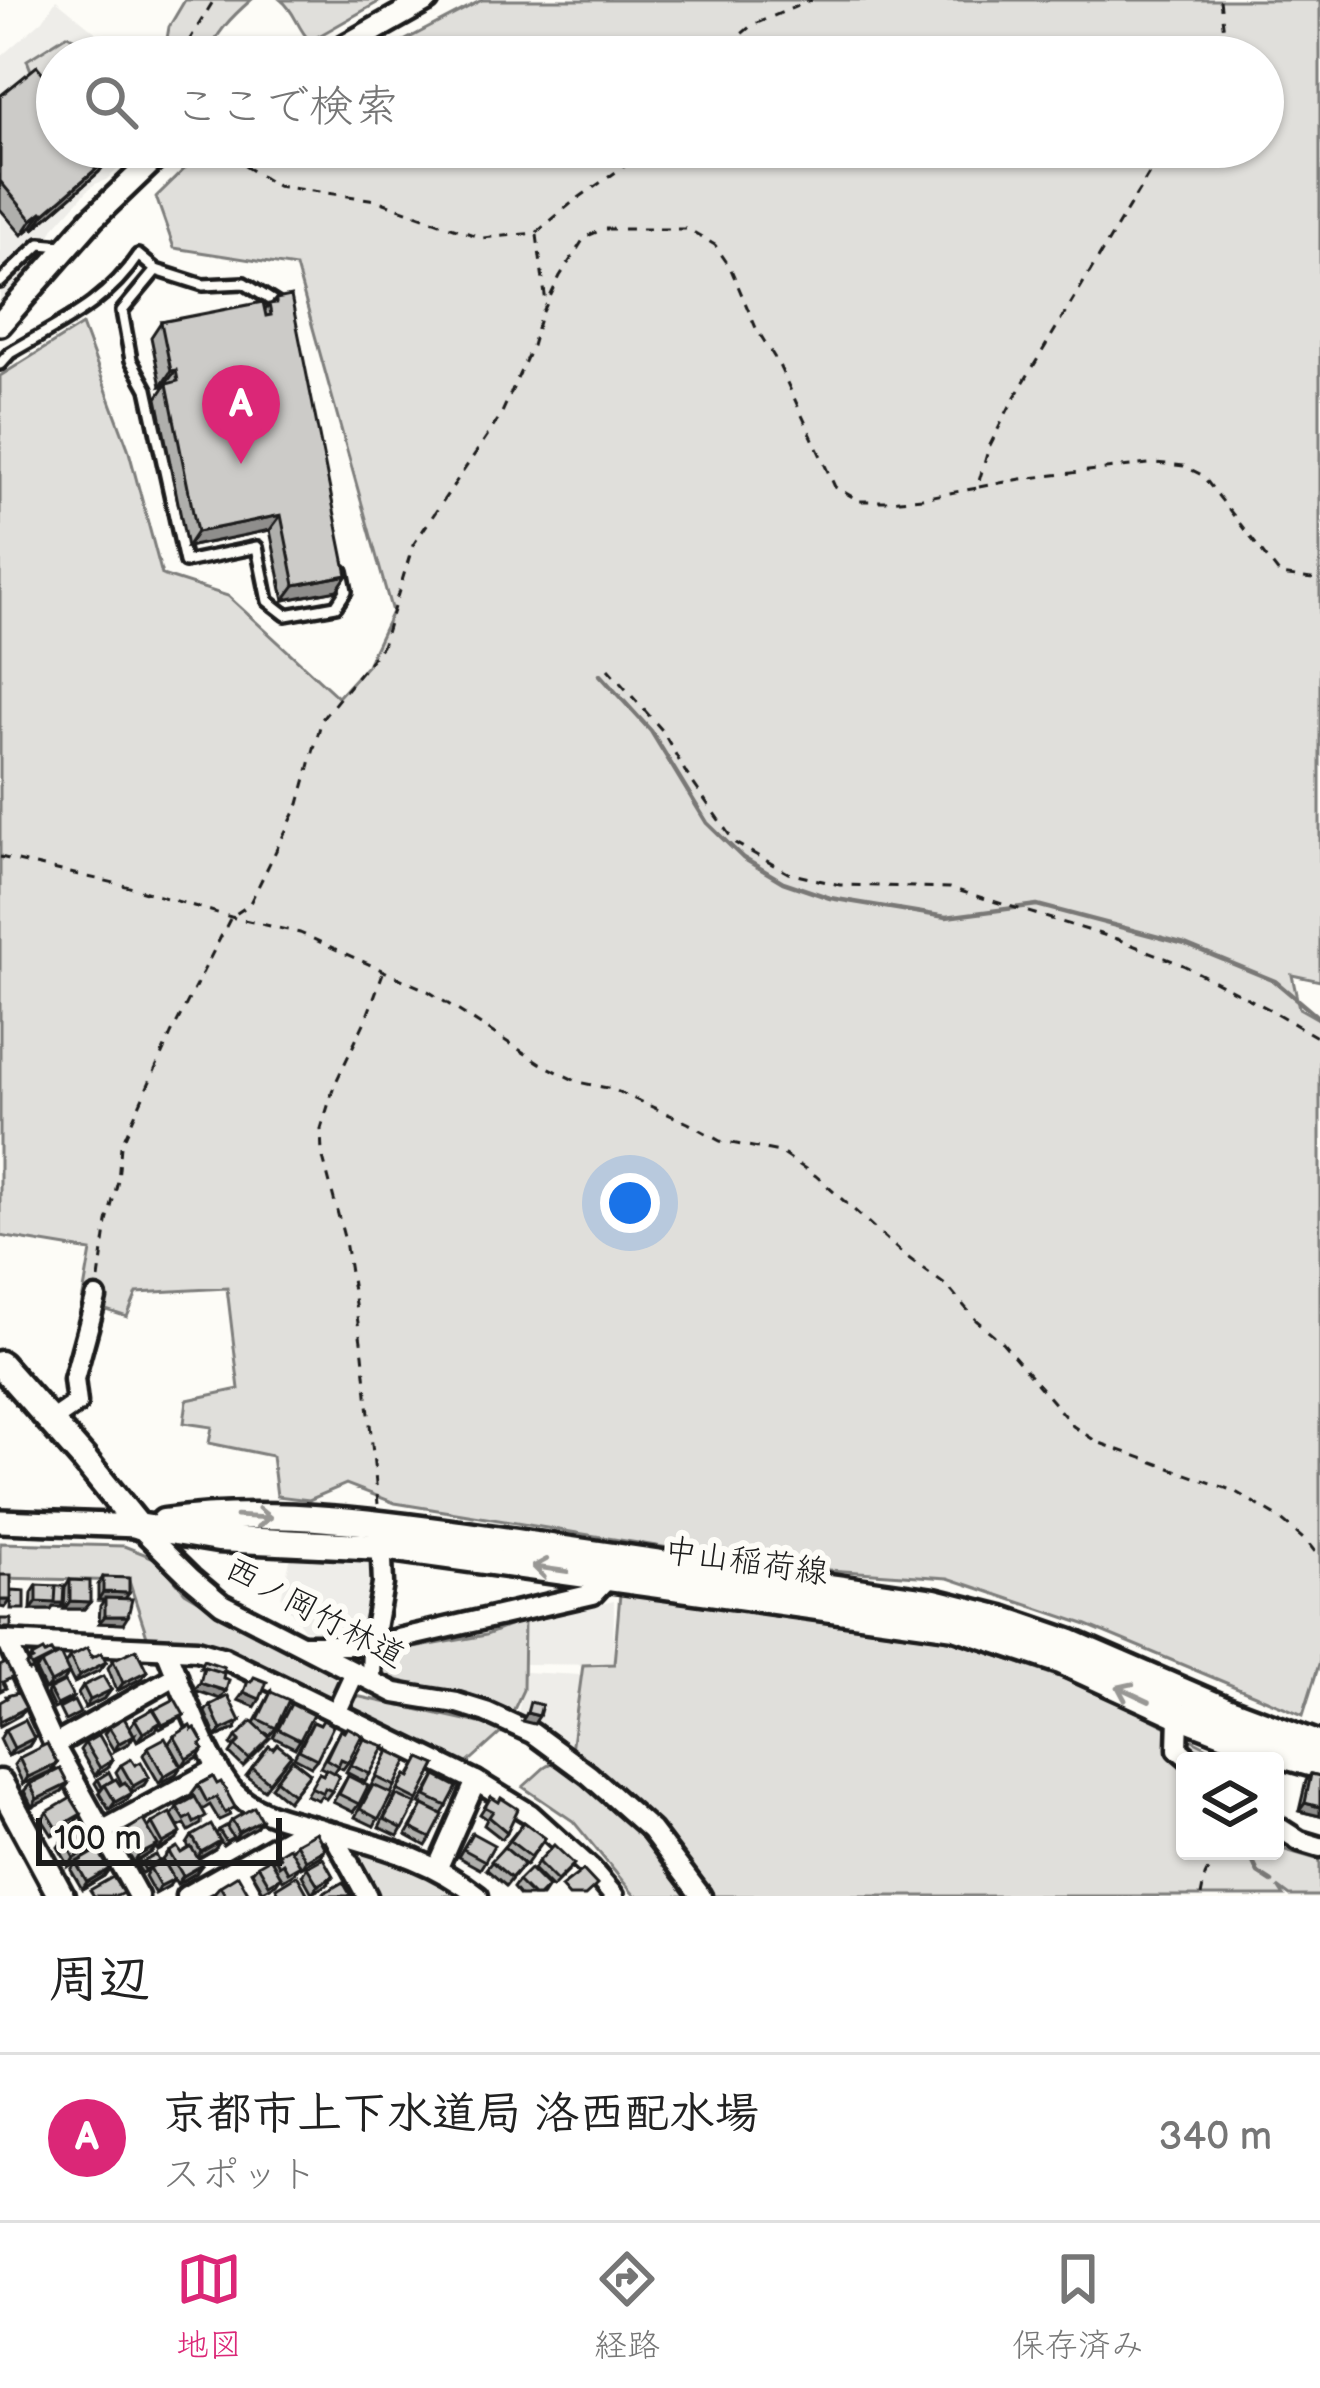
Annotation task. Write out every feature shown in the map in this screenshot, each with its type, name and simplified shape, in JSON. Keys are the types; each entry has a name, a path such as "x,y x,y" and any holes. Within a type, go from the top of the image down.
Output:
{"main road":[{"path":"0,1364 138,1526"},
{"name":"中山稲荷線","path":"138,1526 214,1515 381,1536 609,1576 955,1626 1061,1661 1179,1715 1320,1766"},
{"name":"中山稲荷線","path":"381,1536 470,1536 934,1602 1069,1642 1320,1745"},
{"path":"0,1783 61,1896"}],"street":[{"path":"363,36 427,0"},
{"path":"0,324 92,219 145,168"},
{"path":"51,1421 77,1403 74,1379 96,1298"},
{"path":"0,1521 138,1526"},
{"name":"西ノ岡竹林道","path":"138,1526 222,1604 300,1645 395,1693 457,1703 532,1733 651,1830 701,1896"},
{"path":"336,1713 363,1676 372,1645 383,1584 381,1536"},
{"path":"300,1645 372,1645 593,1594 609,1576"},
{"path":"138,1896 3,1641 197,1650 224,1658 476,1781 530,1814 614,1896"},
{"path":"166,1650 218,1768 235,1794 266,1813 438,1867 478,1896"},
{"path":"54,1745 177,1676"},
{"path":"1179,1715 1182,1752"},
{"path":"102,1831 218,1768"},
{"path":"438,1867 476,1781"},
{"path":"186,1896 310,1826"},
{"path":"1284,1831 1320,1847"},
{"path":"332,1832 367,1896"},
{"path":"236,1868 253,1896"}],"lane":[{"path":"0,282 40,244 68,247"},
{"path":"0,364 10,353 101,299 138,255 156,270 203,286 244,283 291,312"},
{"path":"156,270 122,311 131,360 147,389 185,562 257,547 268,602 286,615 336,605 346,591 341,568"}],"path":[{"path":"192,36 214,0"},
{"path":"739,36 752,25 812,0"},
{"path":"1220,0 1224,36"},
{"path":"248,168 277,186 376,200 482,238 536,233 622,168"},
{"path":"977,488 989,447 1013,400 1152,168"},
{"path":"96,1298 121,1146 180,1016 231,917 249,905 299,804 322,718 382,646 413,545 500,417 560,276 584,237 604,229 688,229 716,245 835,487 860,501 922,499 1021,479 1138,465 1184,466 1202,475 1280,575 1320,580"},
{"path":"536,233 546,308 541,317"},
{"path":"608,669 662,730 735,843 788,873 840,885 950,888 1118,939 1201,974 1320,1039"},
{"path":"0,857 301,933 428,991 578,1082 612,1089 720,1141 779,1152 816,1176 903,1254 948,1287 1073,1426 1097,1442 1234,1491 1278,1517 1320,1558"},
{"path":"381,1536 363,1354 345,1241 322,1154 321,1129 334,1086 383,971"},
{"path":"1201,1896 1213,1860"}],"shaded area":[{"path":"56,0 100,36 36,36 36,168 119,168 88,190 53,229 42,254 0,302 0,57 43,20"},
{"path":"185,0 251,0 218,36 168,36"},
{"path":"281,0 382,0 319,36 306,36"},
{"path":"482,0 1320,0 1320,981 1292,975 1299,1008 1320,1020 1320,1661 1303,1715 1087,1625 948,1578 784,1567 395,1503 346,1484 309,1500 277,1496 272,1456 209,1443 212,1427 184,1423 187,1400 239,1389 227,1288 137,1293 127,1317 82,1302 91,1251 0,1236 0,376 82,325 128,448 162,575 228,596 338,697 367,665 392,612 296,267 174,248 156,197 186,168 1284,168 1284,36 413,36"},
{"path":"36,54 36,77 32,73 27,60"},
{"path":"0,1543 124,1546 157,1559 185,1592 235,1622 345,1675 332,1702 231,1649 148,1639 129,1581 0,1578"},
{"path":"291,1556 375,1562 362,1637 304,1629 281,1598"},
{"path":"620,1594 951,1640 1086,1686 1217,1752 1176,1752 1176,1860 1284,1860 1284,1850 1320,1860 1320,1896 1290,1896 1278,1887 1284,1896 635,1896 573,1821 523,1787 571,1751 583,1665 614,1664"},
{"path":"614,1601 613,1665 523,1664 524,1621"},
{"path":"524,1620 523,1690 509,1720 379,1674 380,1654 486,1635"},
{"path":"525,1672 581,1675 570,1755 517,1721"},
{"path":"356,1696 503,1731 463,1767 345,1709"},
{"path":"347,1847 440,1869 471,1896 375,1896"}],"building":[{"path":"36,67 36,168 97,168 32,220 0,181 0,96"},
{"path":"291,296 347,575 295,585 281,515 197,532 167,384 178,381 176,370 171,371 161,322 263,302 266,316 271,315 269,304"},
{"path":"0,1575 11,1575 11,1600 0,1600"},
{"path":"103,1577 129,1578 129,1593 103,1592"},
{"path":"70,1580 90,1581 90,1602 70,1601"},
{"path":"37,1585 57,1586 56,1603 37,1602"},
{"path":"56,1586 64,1586 63,1603 55,1603"},
{"path":"12,1590 25,1591 25,1609 11,1609"},
{"path":"105,1598 132,1599 128,1616 105,1616"},
{"path":"0,1619 11,1619 11,1628 0,1628"},
{"path":"87,1648 92,1658 101,1653 106,1662 79,1676 70,1657"},
{"path":"136,1649 147,1671 123,1683 113,1660"},
{"path":"43,1651 54,1656 32,1667 32,1657"},
{"path":"60,1654 69,1673 51,1683 41,1664"},
{"path":"203,1660 224,1667 223,1673 200,1668"},
{"path":"6,1663 13,1677 3,1682 6,1688 0,1691 0,1666"},
{"path":"204,1667 224,1673 223,1678 229,1680 226,1691 200,1683"},
{"path":"103,1676 111,1690 90,1700 83,1686"},
{"path":"254,1677 267,1682 260,1699 244,1692"},
{"path":"65,1682 73,1697 57,1705 49,1690"},
{"path":"271,1692 289,1700 276,1728 258,1719"},
{"path":"18,1693 26,1708 0,1721 0,1702"},
{"path":"228,1696 240,1721 221,1730 210,1705"},
{"path":"175,1699 184,1715 162,1725 154,1710"},
{"path":"74,1701 80,1713 65,1721 59,1709"},
{"path":"530,1702 542,1705 539,1716 527,1713"},
{"path":"291,1704 313,1715 300,1740 278,1729"},
{"path":"153,1709 161,1722 143,1733 135,1719"},
{"path":"124,1718 134,1735 119,1743 109,1727"},
{"path":"25,1720 34,1738 14,1748 5,1730"},
{"path":"323,1720 333,1726 317,1759 299,1750 313,1722 320,1725"},
{"path":"252,1721 270,1738 249,1759 235,1746 240,1741 236,1737"},
{"path":"190,1726 203,1749 187,1759 174,1736"},
{"path":"347,1727 362,1735 348,1762 341,1759 338,1766 326,1759 340,1730"},
{"path":"99,1735 113,1760 100,1768 85,1743"},
{"path":"165,1738 181,1766 164,1776 148,1747"},
{"path":"364,1739 385,1746 370,1774 351,1765"},
{"path":"47,1744 57,1763 28,1777 19,1758"},
{"path":"277,1744 291,1755 269,1782 252,1768 269,1746 273,1749"},
{"path":"389,1751 408,1760 395,1786 376,1777"},
{"path":"420,1758 436,1765 418,1800 398,1790"},
{"path":"131,1759 135,1765 141,1762 149,1777 133,1786 121,1765"},
{"path":"292,1759 310,1773 293,1794 276,1780"},
{"path":"60,1769 68,1784 37,1799 30,1784"},
{"path":"326,1769 339,1776 332,1791 325,1788 323,1793 311,1787"},
{"path":"109,1772 113,1780 102,1787 98,1779"},
{"path":"1311,1774 1320,1776 1320,1807 1305,1803"},
{"path":"348,1776 368,1786 359,1804 339,1794"},
{"path":"436,1776 457,1787 447,1806 426,1796"},
{"path":"213,1777 235,1807 225,1813 216,1797 207,1802 198,1785"},
{"path":"116,1779 120,1785 125,1782 131,1793 115,1802 105,1785"},
{"path":"373,1785 392,1794 379,1819 360,1809"},
{"path":"397,1795 416,1804 403,1829 384,1819"},
{"path":"195,1797 206,1816 194,1823 191,1816 185,1820 177,1807"},
{"path":"491,1797 518,1809 507,1832 489,1817 493,1811 485,1807"},
{"path":"71,1798 81,1814 57,1828 47,1812"},
{"path":"423,1805 443,1815 431,1838 411,1828"},
{"path":"254,1807 261,1820 239,1832 232,1820"},
{"path":"170,1813 181,1833 163,1843 152,1823"},
{"path":"143,1820 158,1845 139,1855 125,1831"},
{"path":"524,1822 545,1838 531,1857 510,1841"},
{"path":"211,1825 220,1841 201,1852 192,1836"},
{"path":"226,1826 233,1837 226,1841 219,1830"},
{"path":"83,1828 94,1847 74,1858 64,1839"},
{"path":"316,1832 325,1849 306,1860 296,1843"},
{"path":"472,1833 494,1845 485,1861 463,1849"},
{"path":"554,1845 574,1864 557,1881 538,1862"},
{"path":"177,1847 181,1853 191,1847 202,1865 183,1876 169,1852"},
{"path":"289,1847 300,1865 288,1872 276,1860"},
{"path":"504,1847 524,1864 511,1878 491,1861"},
{"path":"98,1850 109,1869 87,1882 76,1863"},
{"path":"156,1855 159,1861 145,1870 141,1863"},
{"path":"270,1858 281,1877 269,1884 258,1865"},
{"path":"323,1858 333,1876 318,1885 307,1867"},
{"path":"163,1860 174,1879 160,1886 150,1868"},
{"path":"530,1869 548,1887 539,1896 518,1881"},
{"path":"583,1870 597,1885 585,1896 569,1896 561,1887"},
{"path":"238,1875 250,1896 226,1896 220,1886"},
{"path":"297,1875 307,1893 280,1896 276,1888"},
{"path":"113,1877 123,1893 94,1896 90,1890"},
{"path":"343,1882 351,1896 326,1896 324,1893"}],"waterway":[{"path":"600,675 651,731 707,823 743,858 783,882 830,898 946,917 1037,905 1185,944 1275,981 1320,1019"},
{"path":"1252,1860 1258,1873 1272,1882"}],"place":[{"name":"京都市上下水道局 洛西配水場","path":"241,464"}]}
